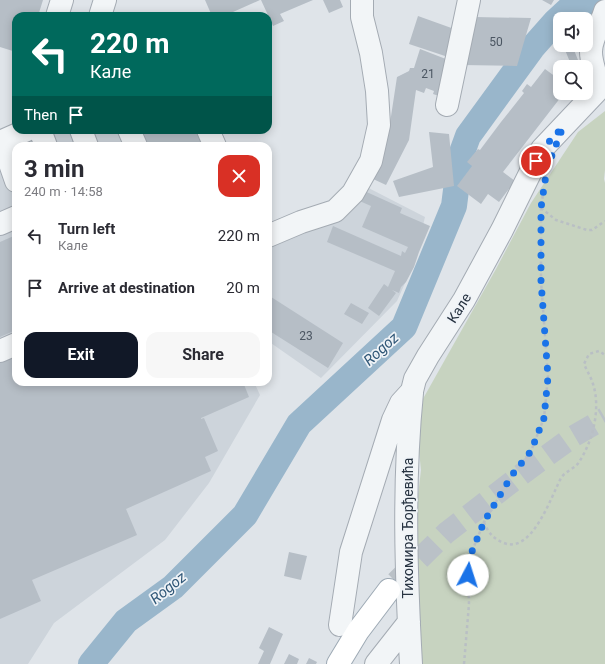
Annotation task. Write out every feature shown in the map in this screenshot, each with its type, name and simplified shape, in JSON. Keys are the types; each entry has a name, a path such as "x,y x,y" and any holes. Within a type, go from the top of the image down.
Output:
{"main road":[{"path":"338,664 358,632 389,590"}],"street":[{"path":"58,12 62,0"},
{"path":"101,12 105,0"},
{"path":"272,234 301,222 335,211 353,193 370,161 379,126 377,91 371,52 362,16 362,0"},
{"path":"447,105 469,0"},
{"name":"Кале","path":"340,625 351,552 394,420 401,403 412,391 418,373 464,300 502,230 542,149 602,86 591,62 591,50 595,33 605,12"},
{"path":"12,171 1,142 18,134"},
{"path":"0,224 12,219"},
{"path":"0,351 12,346"},
{"name":"Тихомира Ђорђевића","path":"411,664 408,622 406,487 412,391"},
{"path":"376,664 408,622"}],"path":[{"path":"464,664 469,604 468,561 484,522 512,475 531,451 544,418 548,377 541,281 541,208 545,184"},
{"path":"541,208 556,220 587,230 592,230 605,221"},
{"path":"484,522 488,532 496,540 507,544 518,544 527,539 540,521 562,476 578,464 590,443 596,412 593,384 584,364 589,354 599,350 605,355"}],"shaded area":[{"path":"20,134 218,134 221,142 12,142 12,341 0,346 0,144"},
{"path":"351,179 425,217 414,263 397,301 321,378 272,344 272,240 321,219"},
{"path":"0,352 12,374 12,386 256,386 260,395 209,483 165,540 54,623 28,664 0,664"}],"green space":[{"path":"605,111 605,664 422,664 416,602 413,538 421,470 415,413 496,269 531,203 578,132"}],"building":[{"path":"0,0 43,0 39,12 12,12 12,51 0,47"},
{"path":"205,0 260,0 233,12 210,12"},
{"path":"261,0 313,0 280,14 284,21 273,26 272,12 267,12"},
{"path":"323,0 340,0 343,7 329,13"},
{"path":"542,0 554,0 551,5"},
{"path":"418,16 457,30 448,57 409,44"},
{"path":"475,17 531,18 517,66 462,65"},
{"path":"420,49 451,61 439,96 433,94 434,91 426,88 424,93 416,90 409,140 386,185 371,178 388,136 397,77 409,71 410,68 414,68"},
{"path":"566,52 575,52 578,60 569,60"},
{"path":"545,69 553,75 553,100 559,100 503,172 515,181 499,202 488,194 481,204 457,186 472,166 467,162 478,149 480,150 524,93 522,91 527,84 531,87"},
{"path":"429,132 449,134 454,186 399,197 393,181 433,167"},
{"path":"137,134 201,134 204,142 140,142"},
{"path":"360,189 402,208 400,213 430,226 414,267 406,282 401,287 399,293 392,290 396,293 379,316 368,308 384,284 388,287 395,271 327,242 333,226 401,256 402,251 405,253 408,247 362,227 371,206 355,199"},
{"path":"12,237 12,332 0,337 0,242"},
{"path":"272,298 343,343 328,368 272,333"},
{"path":"351,303 369,313 362,324 344,314"},
{"path":"12,356 12,386 245,386 249,397 201,418 204,418 218,451 205,457 211,471 126,509 137,535 32,580 41,601 0,619 0,361"},
{"path":"289,552 307,556 301,580 284,576"},
{"path":"269,627 283,634 270,664 258,664 264,651 259,648"},
{"path":"289,654 299,659 297,664 284,664"},
{"path":"309,658 317,662 316,664 306,664"}],"waterway":[{"name":"Rogoz","path":"91,664 126,621 173,587 245,515 299,424 404,327 454,206 460,158 468,136 532,48 555,22 568,10 584,5 605,5"}],"tunnel":[{"path":"396,582 446,533 574,436 605,418"}],"route":[{"path":"468,575 468,561 484,522 512,475 531,451 544,418 548,377 541,281 541,208 547,168 563,127 542,149 536,161"}]}
